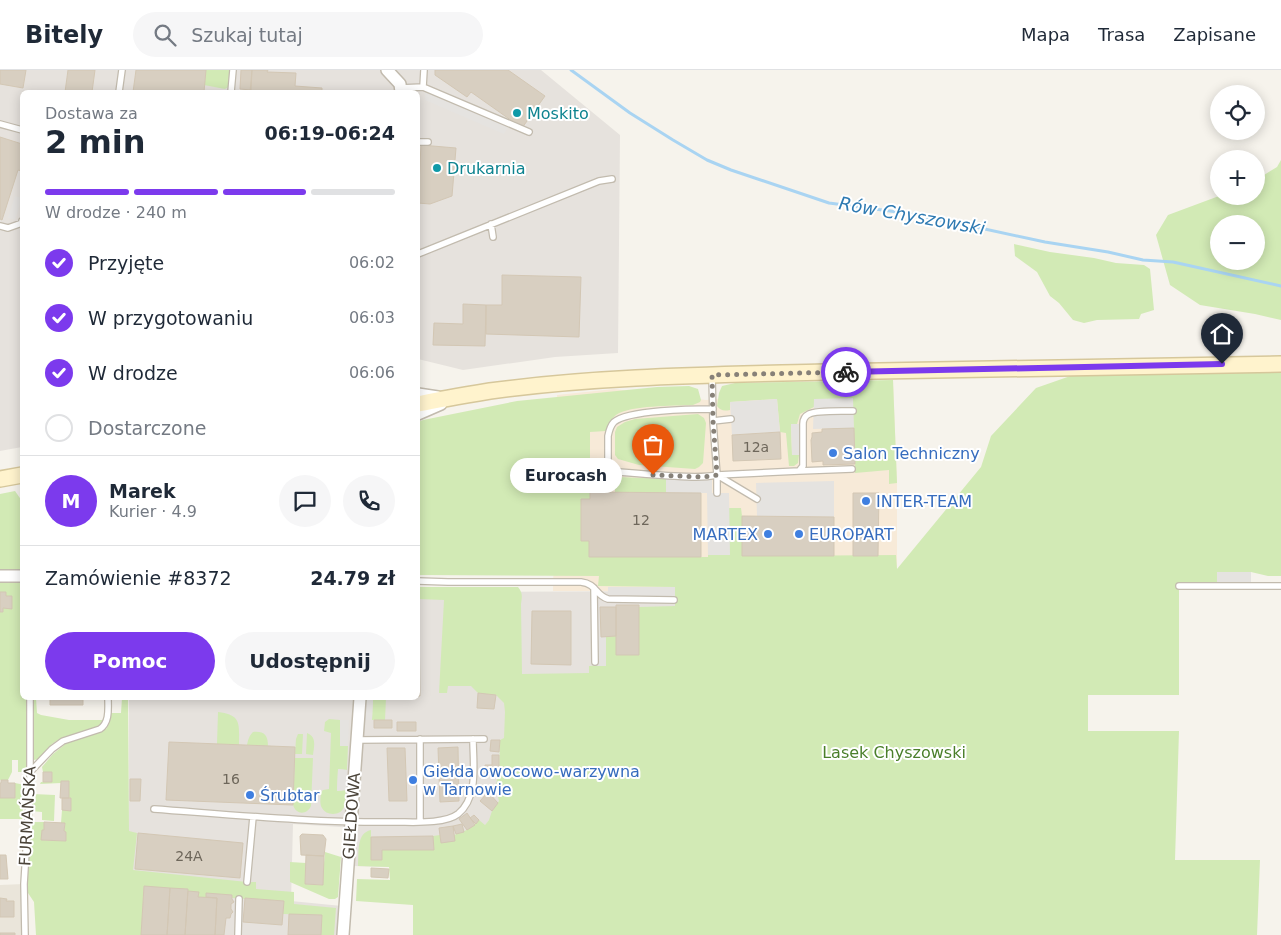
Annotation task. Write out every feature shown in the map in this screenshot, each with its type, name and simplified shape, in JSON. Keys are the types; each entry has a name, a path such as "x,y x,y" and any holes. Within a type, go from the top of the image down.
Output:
{"main road":[{"path":"420,404 490,391 546,385 712,375 1281,364"},
{"path":"0,480 20,476"}],"street":[{"path":"387,70 400,84 400,90"},
{"path":"420,394 433,397 455,397"},
{"path":"420,413 455,397"},
{"path":"0,576 20,576"},
{"name":"GIEŁDOWA","path":"343,935 360,700"}],"lane":[{"path":"119,90 122,70"},
{"path":"231,90 233,70"},
{"path":"423,87 424,70"},
{"path":"400,90 423,87 529,132"},
{"path":"0,124 20,129"},
{"path":"420,142 428,142"},
{"path":"420,253 599,181 612,179"},
{"path":"0,226 8,228 20,224"},
{"path":"491,224 493,237"},
{"path":"712,375 717,493"},
{"path":"608,486 608,436 609,430 615,422 628,416 655,412 713,408"},
{"path":"799,471 803,466 802,424 807,415 814,412 853,411"},
{"path":"713,421 731,419"},
{"path":"608,471 692,477 852,469"},
{"path":"717,475 757,499"},
{"path":"420,581 587,582 601,596 608,599 674,600"},
{"path":"593,586 595,596 595,662"},
{"path":"1179,586 1281,586"},
{"name":"FURMAŃSKA","path":"25,935 24,884 30,786 30,700"},
{"path":"30,772 52,749 63,741 104,726 107,718 108,700"},
{"path":"420,739 420,822"},
{"path":"154,809 351,823 420,822 446,819 456,815 467,804 473,786 473,739"},
{"path":"357,740 484,739"},
{"path":"247,882 253,817"},
{"path":"238,935 239,899"}],"shaded area":[{"path":"0,70 541,70 620,135 618,353 555,357 463,370 420,359 420,90 20,90 20,447 0,451"},
{"path":"425,92 508,127 504,134 425,100"},
{"path":"15,196 20,197 15,220 8,218"},
{"path":"893,380 897,483 897,570 694,591 553,591 557,395 614,389 706,400"},
{"path":"853,398 854,428 813,429 814,399"},
{"path":"777,399 780,432 732,435 730,402"},
{"path":"791,424 803,424 804,455 792,455"},
{"path":"666,479 712,480 712,493 729,493 730,555 708,555 707,493 666,493"},
{"path":"834,481 834,517 757,516 756,483"},
{"path":"1217,572 1251,572 1251,586 1217,586"},
{"path":"608,587 675,587 675,600 608,599"},
{"path":"694,591 653,644 507,798 466,849 390,867 353,866 356,828 293,824 291,901 342,906 339,935 128,935 129,700 420,700 420,592"},
{"path":"606,636 606,666 595,666 595,637"},
{"path":"364,700 373,700 372,720 362,720"},
{"path":"340,720 349,720 348,746 340,746"},
{"path":"338,769 347,770 346,790 337,791"},
{"path":"24,884 25,935 0,935 0,885"}],"green space":[{"path":"206,70 229,70 228,87 225,89 204,85"},
{"path":"1281,160 1281,320 1200,305 1170,285 1156,235 1168,215 1210,199 1210,205 1265,205 1265,174 1277,167"},
{"path":"1014,244 1116,263 1144,265 1150,269 1154,310 1141,314 1139,319 1097,320 1084,323 1073,320 1059,303 1050,296 1037,272 1015,256"},
{"name":"Lasek Chyszowski","path":"1281,370 1281,576 1268,576 1251,572 1217,572 1217,586 1179,586 1179,695 1088,695 1088,731 1179,731 1175,860 1260,860 1257,935 413,935 413,905 356,901 357,879 390,880 389,867 358,866 359,844 366,832 371,830 371,859 382,850 434,849 433,836 440,835 441,843 454,841 454,835 468,829 479,820 485,825 499,801 496,785 499,775 500,740 504,738 504,703 496,695 478,693 471,686 448,686 447,693 439,693 444,600 420,599 420,587 518,587 522,595 522,674 589,673 589,666 606,665 606,636 616,636 616,655 639,655 639,607 675,606 675,587 598,586 599,576 420,575 420,421 517,401 657,387 689,386 698,389 700,402 693,405 631,409 616,415 606,431 590,432 590,499 581,499 581,541 589,541 590,556 708,557 708,555 729,555 729,508 741,508 743,556 896,555 897,569 981,467 991,436 1036,388 1079,373"},
{"path":"893,380 897,483 889,484 889,470 855,473 855,464 814,399 814,407 800,414 797,424 791,424 792,455 799,455 798,463 794,466 789,466 786,433 780,432 777,399 730,402 730,410 721,410 717,406 722,386 735,383"},
{"path":"698,414 704,418 706,423 703,463 695,469 639,465 618,459 615,455 615,432 617,427 625,422 635,419"},
{"path":"619,477 666,479 666,493 615,492 615,480"},
{"path":"15,491 20,498 20,573 0,573 0,494"},
{"path":"0,577 20,580 20,700 26,700 27,771 18,772 18,760 12,760 12,772 8,780 0,780"},
{"path":"32,700 36,700 37,713 41,715 69,720 104,720 99,727 58,740 39,759 34,760 32,758"},
{"path":"122,700 128,700 129,831 137,833 133,870 256,882 256,889 294,892 294,904 336,908 334,935 321,935 322,915 283,914 284,901 232,898 232,895 206,893 206,897 198,897 198,892 144,887 141,935 36,935 34,902 28,893 29,822 44,822 42,840 66,841 65,824 61,823 62,810 71,810 69,781 40,784 41,782 52,782 52,772 43,772 42,767 53,754 68,742 106,729 111,713 121,713"},
{"path":"373,700 386,700 385,720 372,720"},
{"path":"218,712 226,713 235,718 239,726 239,745 217,744"},
{"path":"329,719 340,720 340,746 348,746 347,770 338,769 337,791 346,790 345,805 340,812 333,814 324,811 320,802 321,792 329,789 331,733 324,731 325,722"},
{"path":"253,732 265,734 268,746 247,745"},
{"path":"307,733 314,739 313,755 306,754"},
{"path":"298,734 303,734 302,754 295,754"},
{"path":"295,758 313,758 311,806 302,813 297,811 293,805"},
{"path":"15,783 25,785 22,819 0,819 0,798 15,798"},
{"path":"33,794 55,795 54,821 42,820 42,812 30,811"},
{"path":"325,852 341,857 338,897 335,899 329,899 290,882 290,862 306,863 305,884 322,885"}],"building":[{"path":"0,70 26,70 23,88 0,84"},
{"path":"68,70 95,70 92,90 65,90"},
{"path":"136,70 206,70 204,90 133,90"},
{"path":"241,70 252,70 251,90 240,89"},
{"path":"252,70 296,73 295,86 322,88 322,90 250,90"},
{"name":"Moskito","path":"435,70 508,70 545,96 522,128 471,92 467,97 435,75"},
{"path":"0,137 20,143 20,170 18,170 2,220 0,219"},
{"name":"Drukarnia","path":"421,145 456,148 452,196 430,204 420,203"},
{"path":"502,275 581,277 579,337 486,334 486,305 502,305"},
{"path":"463,304 486,305 485,346 433,345 434,323 463,324"},
{"name":"Salon Techniczny","path":"854,428 855,464 823,465 823,461 812,462 812,433 822,432 822,429"},
{"path":"780,432 781,459 733,461 732,435"},
{"path":"590,492 701,493 701,557 589,557 589,541 581,541 581,499 590,499"},
{"path":"853,493 879,493 878,556 853,556"},
{"path":"742,516 834,517 834,556 742,556"},
{"path":"0,592 6,592 6,596 12,596 12,609 3,608 3,612 0,612"},
{"path":"616,605 639,605 639,655 616,655"},
{"path":"600,607 616,607 616,636 601,637"},
{"path":"532,611 571,611 571,665 531,664"},
{"path":"478,693 496,695 494,709 477,708"},
{"path":"50,700 83,700 83,705 50,705"},
{"path":"374,720 392,720 392,728 374,728"},
{"path":"397,722 416,722 416,731 397,731"},
{"path":"491,740 500,740 499,752 490,751"},
{"path":"169,742 295,747 293,805 166,800"},
{"path":"458,747 459,801 440,802 438,748"},
{"path":"387,748 405,748 407,801 389,801"},
{"path":"492,755 499,755 499,776 485,775 485,765 492,765"},
{"path":"43,772 52,772 52,782 43,782"},
{"path":"130,779 141,779 140,801 130,801"},
{"path":"1,780 15,783 15,798 0,798"},
{"path":"61,781 69,781 69,798 60,798"},
{"path":"488,792 498,803 492,811 480,801"},
{"path":"62,798 71,798 71,811 62,810"},
{"path":"467,813 475,825 467,830 459,819"},
{"path":"474,815 479,820 476,824 470,818"},
{"path":"44,822 65,823 66,841 41,840"},
{"path":"462,824 464,832 456,834 453,826"},
{"path":"453,826 455,841 441,843 439,828"},
{"path":"138,833 243,843 240,878 135,869"},
{"path":"302,834 323,835 326,839 324,856 301,855 300,836"},
{"path":"433,836 434,850 382,850 382,860 371,860 371,837"},
{"path":"0,855 6,855 8,879 0,879"},
{"path":"306,855 324,856 323,885 305,884"},
{"path":"371,868 389,869 388,878 371,877"},
{"path":"144,886 170,888 167,935 141,935"},
{"path":"170,888 188,889 185,935 167,935"},
{"path":"188,891 199,892 198,897 217,898 215,935 185,935"},
{"path":"206,893 232,895 234,902 231,904 231,909 233,912 230,918 226,918 224,935 215,935 217,898 206,897"},
{"path":"0,898 7,899 6,901 14,901 14,917 0,917"},
{"path":"245,898 284,901 282,925 243,922"},
{"path":"289,914 322,915 321,935 288,935"},
{"path":"0,933 15,933 15,935 0,935"}],"waterway":[{"name":"Rów Chyszowski","path":"571,70 630,113 707,160 829,203 905,213 1143,260 1173,262 1281,286"}],"way so far":[{"path":"653,475 703,477 717,475 712,375 846,372"}],"place":[{"name":"Moskito","path":"517,113"},
{"name":"Drukarnia","path":"437,168"},
{"name":"Salon Techniczny","path":"833,453"},
{"name":"Eurocash","path":"653,475"},
{"name":"INTER-TEAM","path":"866,501"},
{"name":"MARTEX","path":"768,534"},
{"name":"EUROPART","path":"799,534"},
{"name":"Giełda owocowo-warzywna w Tarnowie","path":"413,780"},
{"name":"Śrubtar","path":"250,795"}],"route":[{"path":"846,372 1222,364"}]}
